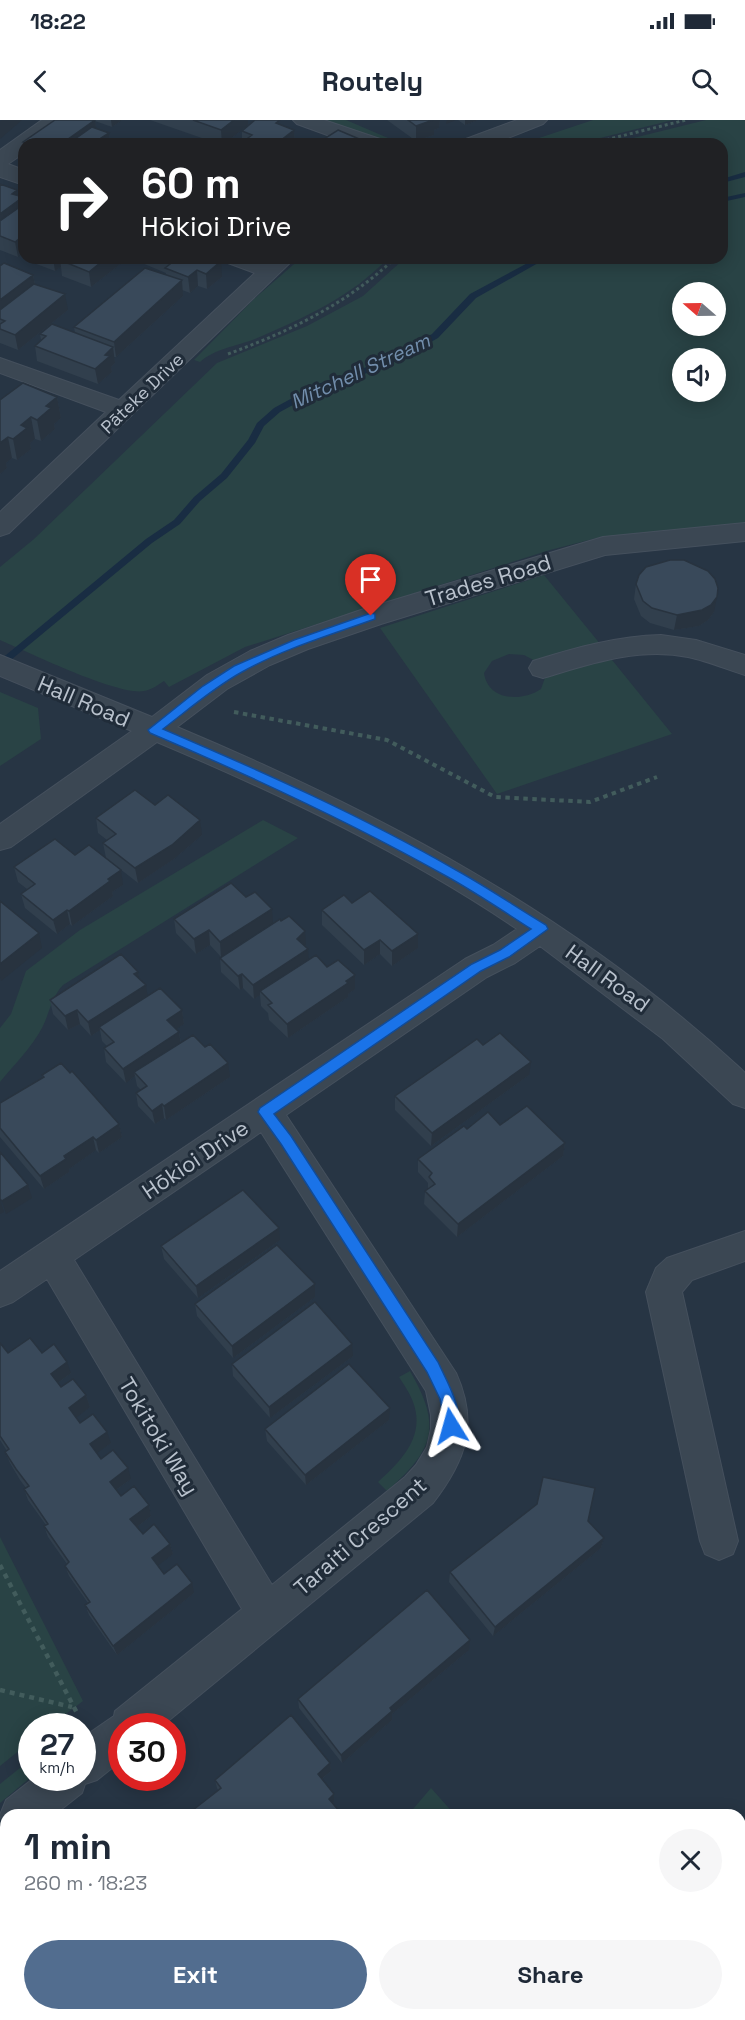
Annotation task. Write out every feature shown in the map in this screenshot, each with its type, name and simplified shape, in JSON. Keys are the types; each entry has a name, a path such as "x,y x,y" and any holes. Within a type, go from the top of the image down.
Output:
{"street":[{"path":"31,138 56,120"},
{"path":"304,120 355,138"},
{"path":"490,138 536,120"},
{"path":"0,160 18,147"},
{"name":"Pāteke Drive","path":"0,527 277,264"},
{"path":"0,391 10,370 123,410"},
{"name":"Trades Road","path":"0,839 154,730 207,689 238,669 298,642 371,616 563,556 603,546 745,532"},
{"path":"543,668 604,650 661,645 680,646 745,665"},
{"name":"Hall Road","path":"0,665 246,769 372,830 452,873 541,929 654,1011 721,1069 745,1094"},
{"name":"Hōkioi Drive","path":"0,1291 477,968 504,954 541,929"},
{"name":"Taraiti Crescent","path":"146,1713 419,1490 441,1461 451,1426 448,1398 432,1367 286,1140 265,1112"},
{"path":"719,1541 664,1292 669,1279 677,1270 745,1246"},
{"name":"Tokitoki Way","path":"52,1256 268,1615"},
{"path":"96,1754 108,1745"},
{"path":"28,1809 51,1791"}],"path":[{"path":"613,138 686,120"},
{"path":"219,357 277,335 354,294 373,281 389,264"},
{"path":"231,711 387,740 495,797 590,802 657,777"},
{"path":"0,1565 77,1713"},
{"path":"0,1690 72,1707"}],"green space":[{"path":"324,120 346,120 388,138 376,138"},
{"path":"593,120 673,120 600,138 539,138"},
{"path":"706,120 745,120 745,525 597,538 550,550 245,647 169,687 164,681 144,691 131,691 94,680 0,640 0,567 34,539 217,363 307,326 363,296 398,264 728,264 728,138 633,138"},
{"path":"294,264 382,264 359,284 309,315 255,339 219,351 200,362 194,360 254,299"},
{"path":"544,575 601,645 539,663 524,655 509,654 492,661 484,673 492,689 507,696 525,696 541,689 546,675 608,655 672,734 497,794 380,628"},
{"path":"0,692 38,708 41,739 0,766"},
{"path":"263,820 298,838 63,985 53,1000 38,1035 0,1082 0,1028 11,1014 26,971 80,930"},
{"path":"410,1371 427,1408 428,1437 415,1463 387,1491 378,1482 403,1456 414,1437 416,1414 413,1402 399,1377"},
{"path":"0,1537 83,1701 67,1713 18,1713 18,1751 0,1766"},
{"path":"18,1769 18,1788 0,1803 0,1784"},
{"path":"431,1788 450,1809 413,1809"}],"building":[{"path":"55,120 95,120 70,138 29,138"},
{"path":"193,120 234,120 221,130"},
{"path":"255,120 280,120 276,123 294,130 284,138 248,138 252,135 242,131"},
{"path":"408,120 433,120 416,126"},
{"path":"92,127 109,133 101,138 76,138"},
{"path":"338,130 357,138 325,138"},
{"path":"0,184 17,190 12,194 18,196 18,201 0,214"},
{"path":"18,208 18,240 15,242 0,236 0,221"},
{"path":"4,263 33,275 0,300 0,266"},
{"path":"70,264 99,264 89,272"},
{"path":"170,264 218,264 206,274 197,270 188,277 165,268"},
{"path":"145,268 182,280 114,342 74,327"},
{"path":"34,284 65,294 15,335 0,329 0,324 5,321 0,319 0,310"},
{"path":"52,324 113,347 105,355 110,356 95,369 35,346 46,336 40,334"},
{"path":"23,383 57,397 46,406 51,408 37,420 31,417 21,425 27,428 13,439 8,437 0,443 0,400"},
{"path":"670,560 684,560 708,571 715,579 718,588 717,597 711,605 702,610 677,615 652,608 643,601 636,584 639,575 646,567"},
{"path":"135,790 155,805 168,795 200,820 172,845 135,868 103,843 116,834 96,818"},
{"path":"55,839 75,855 89,845 121,870 108,879 110,881 53,920 21,894 35,884 14,867"},
{"path":"231,883 246,897 255,892 272,909 220,942 209,930 194,939 174,919"},
{"path":"370,891 418,934 392,951 380,940 364,950 322,910 344,895 352,903"},
{"path":"0,901 39,933 0,964"},
{"path":"289,916 305,931 297,939 308,949 253,985 242,974 238,976 220,958 280,919 281,921"},
{"path":"121,954 138,972 134,974 146,985 88,1022 77,1010 65,1016 50,1000"},
{"path":"316,955 327,967 338,960 355,975 346,981 348,983 287,1024 268,1005 272,1003 260,991"},
{"path":"160,988 182,1010 167,1020 179,1032 123,1069 104,1048 114,1042 99,1027"},
{"path":"500,1033 531,1062 432,1133 395,1096 477,1039 483,1045"},
{"path":"193,1035 205,1047 210,1044 228,1063 164,1106 162,1104 152,1111 136,1093 147,1086 134,1072"},
{"path":"61,1063 70,1073 72,1071 119,1124 96,1140 93,1137 64,1156 66,1159 40,1176 0,1128 0,1103 44,1077 42,1075"},
{"path":"527,1106 565,1143 458,1224 425,1191 435,1184 429,1177 432,1173 418,1159 464,1126 467,1129 488,1112 500,1125"},
{"path":"0,1152 28,1185 2,1201 0,1199"},
{"path":"243,1190 279,1228 196,1286 161,1246"},
{"path":"277,1245 315,1284 232,1346 195,1304"},
{"path":"315,1302 352,1344 269,1407 232,1364"},
{"path":"30,1338 42,1353 54,1344 67,1362 51,1374 61,1387 73,1379 86,1395 69,1408 80,1423 93,1414 107,1432 90,1444 101,1459 113,1450 128,1468 110,1482 121,1496 134,1486 149,1505 130,1519 143,1534 154,1524 170,1544 152,1558 164,1574 177,1564 192,1583 113,1646 85,1605 90,1602 65,1566 69,1562 44,1526 48,1524 24,1489 29,1486 5,1452 9,1449 0,1436 0,1343 8,1353"},
{"path":"349,1364 390,1408 305,1475 265,1429"},
{"path":"543,1477 595,1488 588,1521 604,1538 495,1627 450,1572 537,1504"},
{"path":"427,1590 470,1640 390,1708 392,1711 341,1755 298,1699"},
{"path":"291,1715 330,1763 318,1774 334,1794 329,1799 337,1809 194,1809 221,1788 215,1780"}],"waterway":[{"name":"Mitchell Stream","path":"728,179 745,174"},
{"name":"Mitchell Stream","path":"728,199 745,195"},
{"name":"Mitchell Stream","path":"0,665 149,541 177,522 197,499 224,476 252,441 260,425 277,410 321,386 384,364 435,336 473,296 532,264"}],"route":[{"path":"371,616 298,642 238,669 207,689 154,730 246,769 372,830 452,873 541,929 504,954 477,968 265,1112 286,1140 443,1385 448,1398 451,1426"}]}
